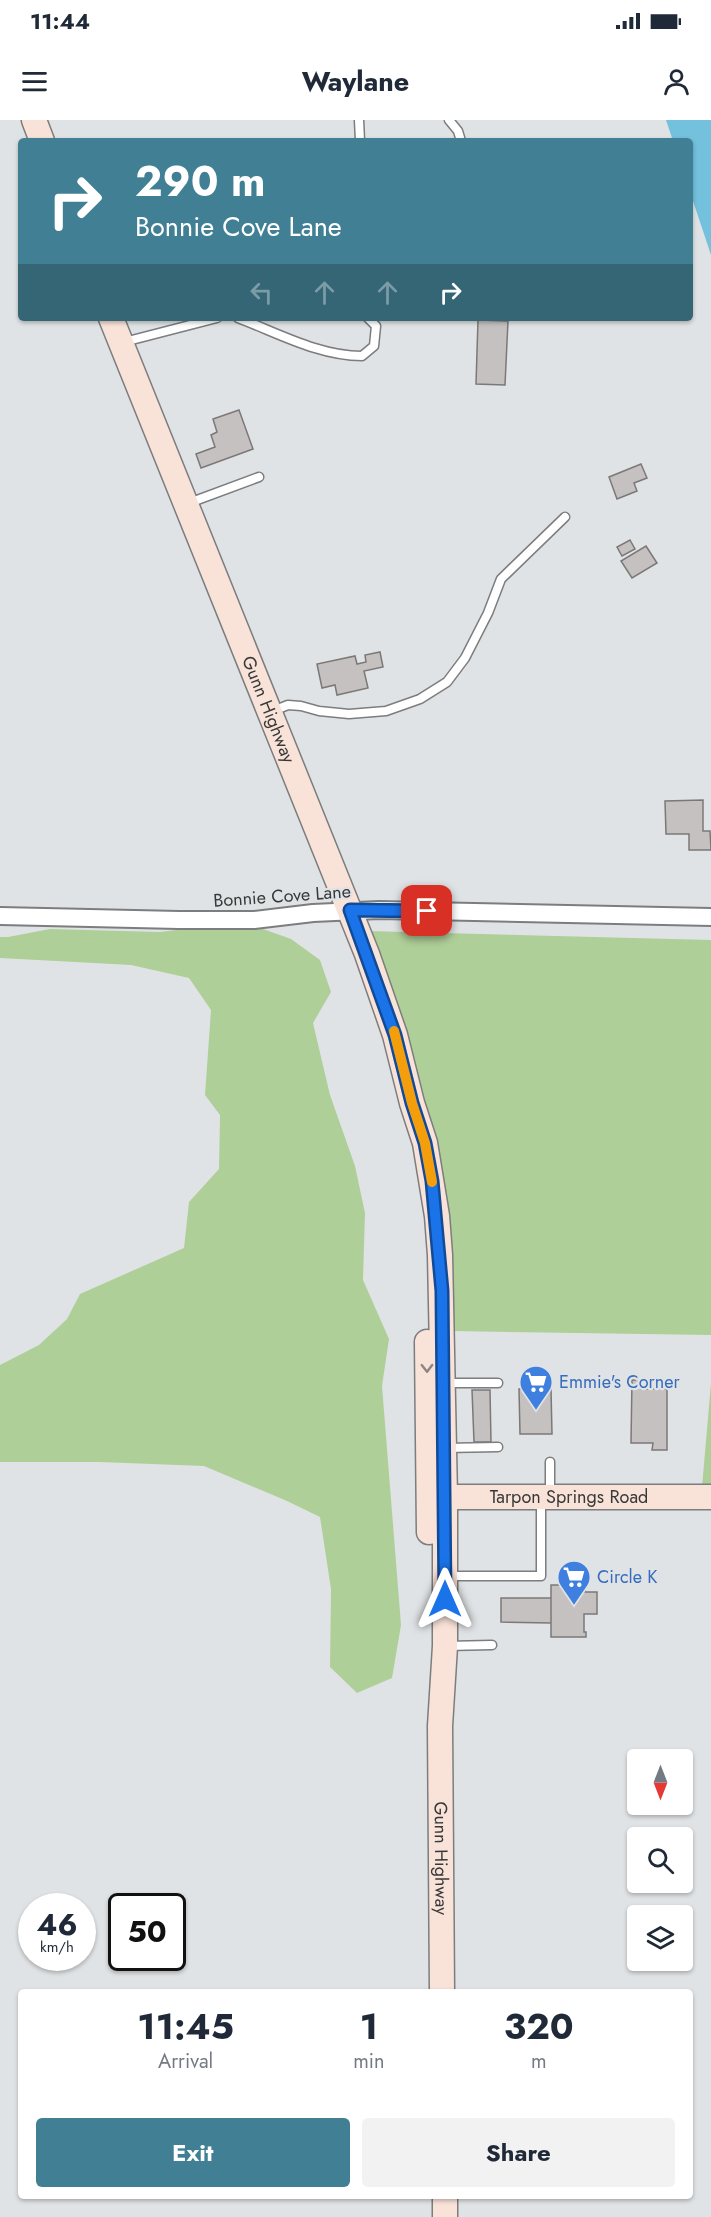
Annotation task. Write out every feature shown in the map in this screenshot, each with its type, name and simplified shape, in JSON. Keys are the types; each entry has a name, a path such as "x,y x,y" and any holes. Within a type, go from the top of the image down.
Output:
{"main road":[{"path":"34,120 41,138"},
{"name":"Gunn Highway","path":"112,321 350,910 392,1026 425,1143 437,1216 442,1291 445,1448 437,1497 433,1646 440,1726"},
{"name":"Gunn Highway","path":"412,1103 422,1202 437,1497 445,1576 445,1646 440,1726 442,1989"},
{"name":"Tarpon Springs Road","path":"437,1497 711,1497"},
{"path":"445,2199 445,2217"}],"street":[{"name":"Bonnie Cove Lane","path":"0,916 254,920 350,910 711,917"}],"lane":[{"path":"358,120 360,138"},
{"path":"449,120 458,131 460,138"},
{"path":"121,343 205,321"},
{"path":"246,321 308,346 342,356 362,356 374,345 376,326 371,321"},
{"path":"186,505 259,477"},
{"path":"270,712 288,705 319,711 358,713 386,711 420,699 447,682 465,658 488,613 501,579 565,517"},
{"path":"444,1383 498,1383"},
{"path":"445,1448 498,1448"},
{"path":"445,1576 541,1576 545,1497 550,1462"},
{"path":"445,1646 492,1645"}],"green space":[{"path":"235,919 291,939 320,960 331,992 313,1023 330,1095 355,1166 365,1213 363,1280 389,1339 382,1386 401,1625 392,1678 357,1693 330,1667 331,1589 320,1517 204,1466 99,1462 0,1462 0,1365 39,1345 67,1319 80,1294 184,1248 189,1202 219,1169 220,1115 205,1095 211,1010 189,978 131,965 0,958 0,937 50,929 160,932 200,927"},
{"path":"367,931 711,940 711,1335 451,1331 450,1290"},
{"path":"711,1383 711,1487 702,1487"}],"water":[{"path":"666,120 711,120 711,255 693,201 693,138 672,138"}],"building":[{"path":"478,321 508,321 505,385 476,384"},
{"path":"239,410 253,449 201,468 196,454 215,447 211,435 217,432 213,419"},
{"path":"641,464 647,478 634,483 637,491 617,499 609,477"},
{"path":"630,540 635,549 622,556 617,547"},
{"path":"646,546 657,563 632,578 621,561"},
{"path":"380,652 383,667 364,671 368,688 337,695 335,685 322,688 317,664 355,656 357,664 366,662 365,655"},
{"path":"703,800 703,831 710,831 711,850 689,850 689,834 666,834 665,801"},
{"path":"632,1380 641,1380 641,1389 667,1389 667,1450 652,1450 653,1443 631,1443"},
{"name":"Emmie's Corner","path":"519,1389 551,1389 552,1434 520,1434"},
{"path":"472,1390 490,1390 491,1442 474,1442"},
{"name":"Circle K","path":"551,1585 585,1585 585,1592 597,1592 597,1614 584,1614 586,1637 551,1637"},
{"path":"501,1598 551,1598 551,1623 501,1622"}],"slow traffic":[{"path":"394,1031 412,1103 425,1143 432,1182"}],"place":[{"name":"Emmie's Corner","path":"536,1411"},
{"name":"Circle K","path":"574,1606"}],"route":[{"path":"427,911 350,910 395,1035 412,1103 425,1143 437,1216 442,1291 444,1383 445,1599"}]}
